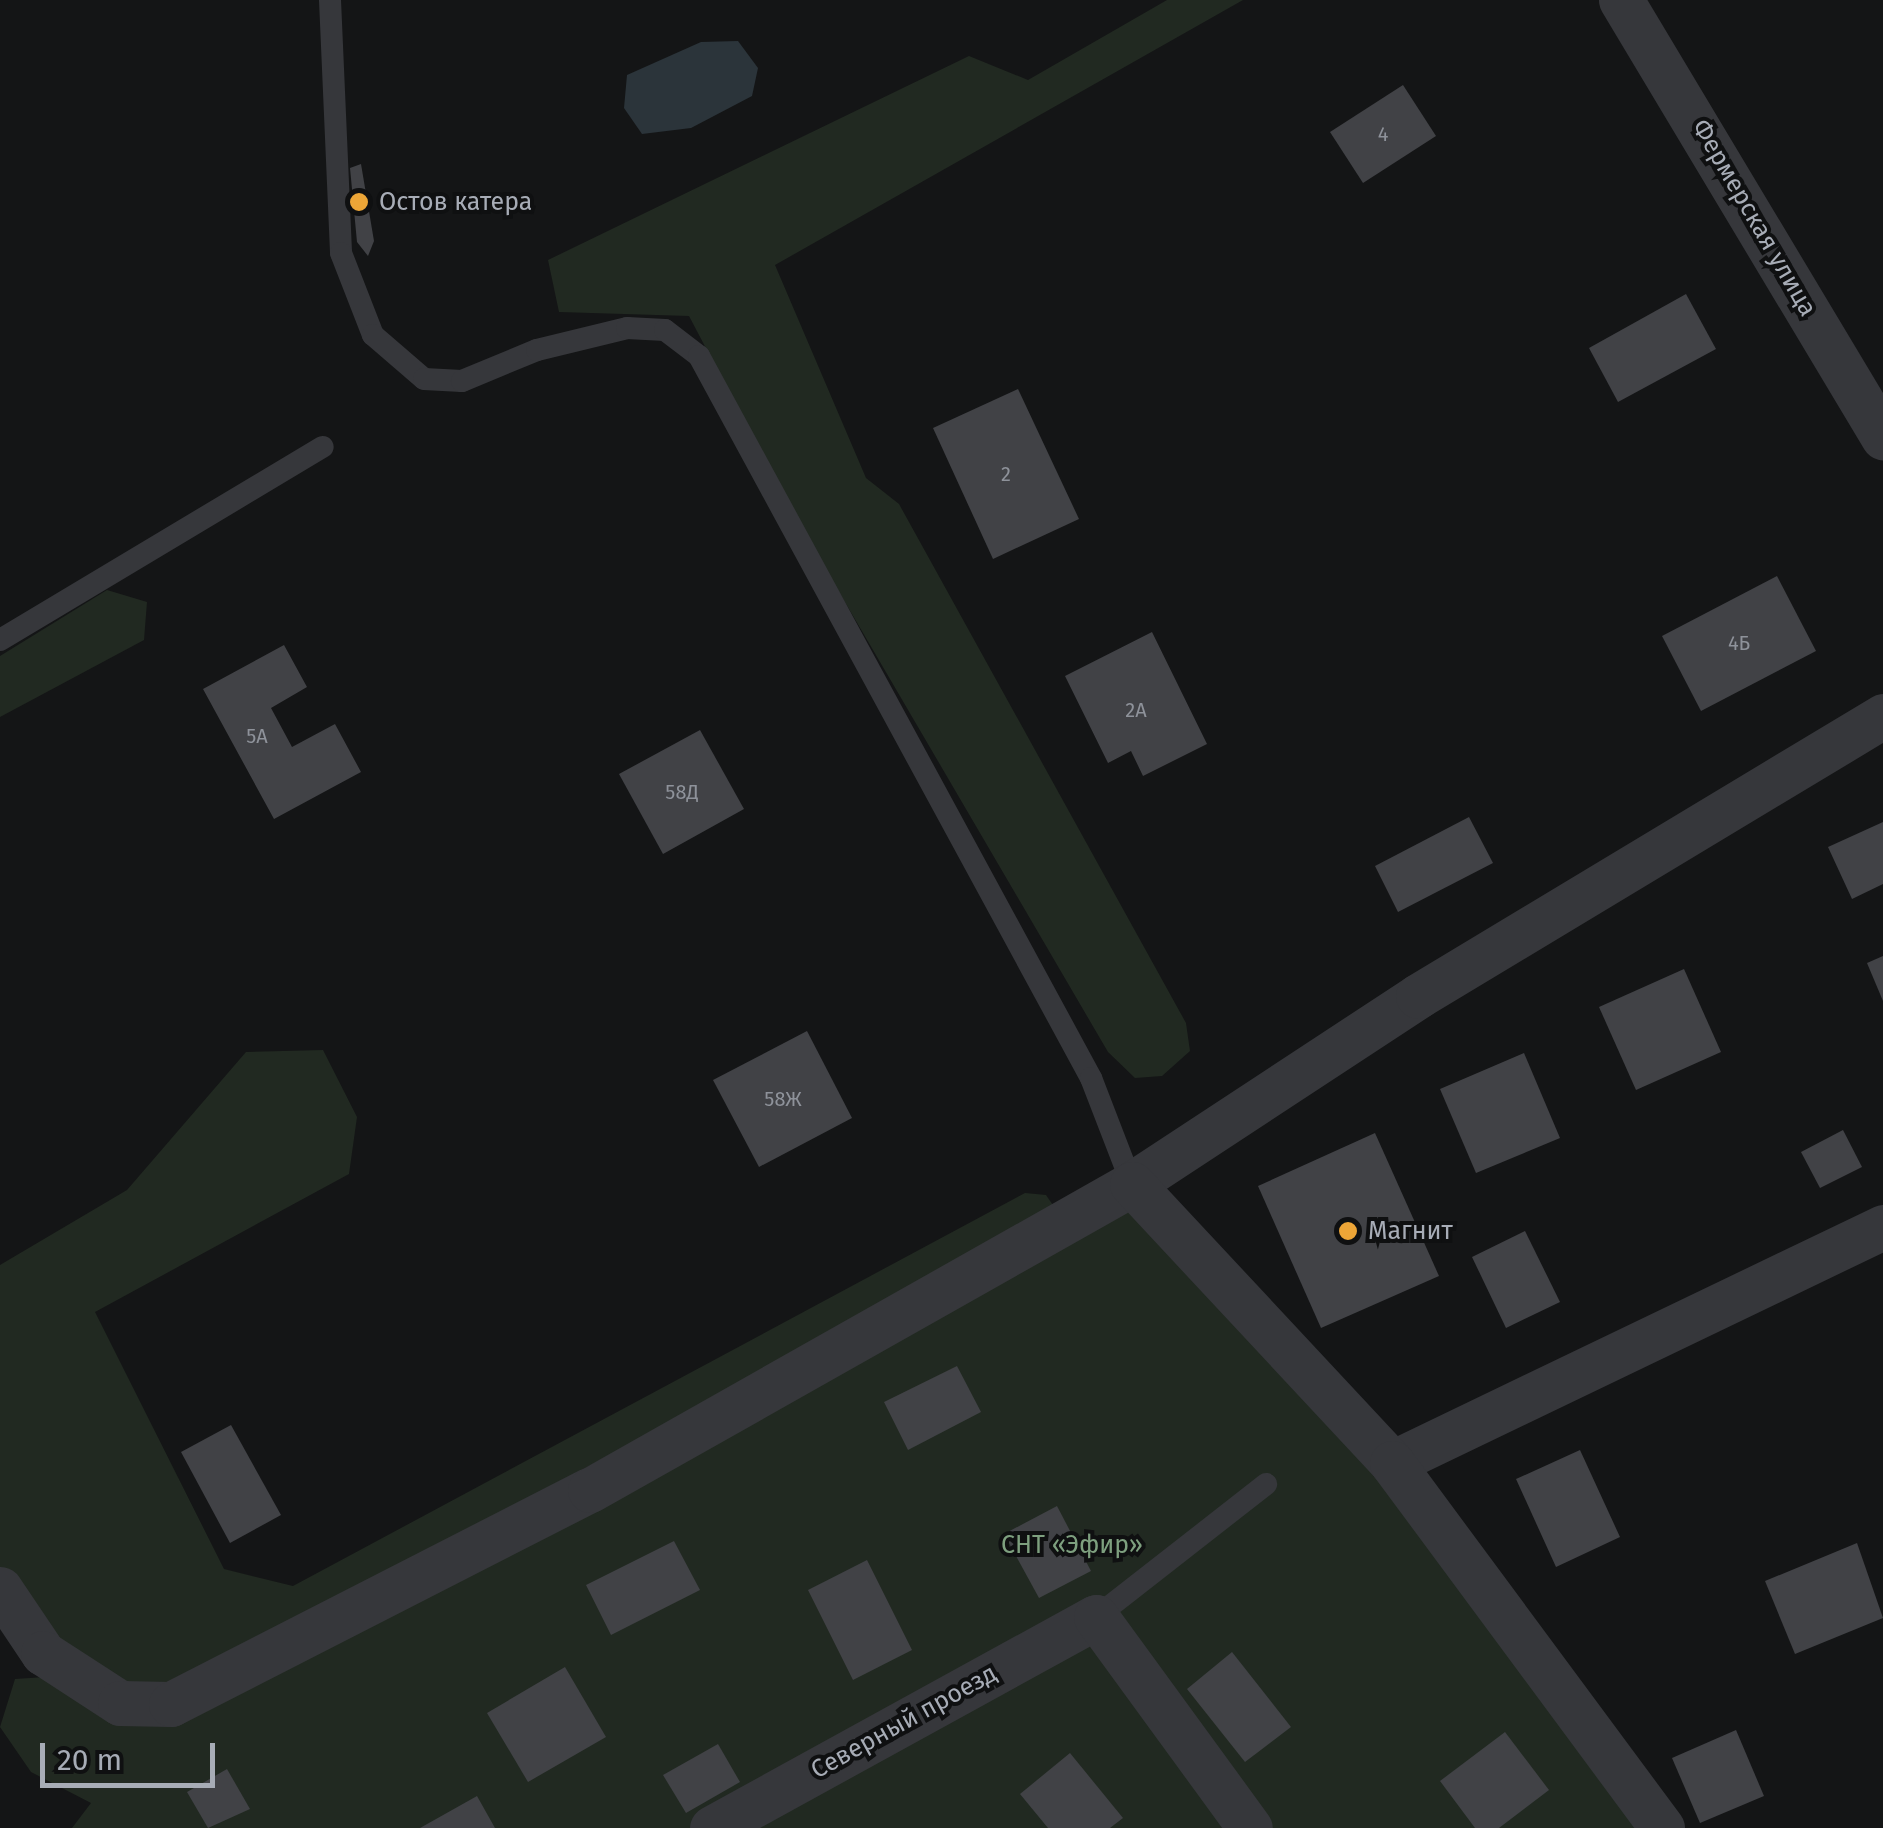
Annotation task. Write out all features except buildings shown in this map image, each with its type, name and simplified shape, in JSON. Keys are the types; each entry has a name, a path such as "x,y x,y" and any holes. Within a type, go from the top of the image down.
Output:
{"street":[{"name":"Фермерская улица","path":"1621,0 1883,438"},
{"path":"0,1589 44,1652 120,1703 171,1704 590,1490 1132,1184 1418,996 1883,716"},
{"path":"1132,1184 1392,1462 1662,1828"},
{"path":"1392,1462 1883,1226"},
{"path":"1096,1617 1250,1828"},
{"name":"Северный проезд","path":"712,1828 1096,1617"}],"lane":[{"path":"330,0 341,253 373,336 424,379 462,381 537,350 627,328 665,330 699,356 1091,1078 1132,1184"},
{"path":"0,640 324,447"},
{"path":"1096,1617 1266,1484"}],"green space":[{"path":"1167,0 1243,0 775,265 866,478 899,504 1186,1023 1190,1051 1162,1076 1135,1078 1108,1052 790,508 689,316 559,312 548,260 969,56 1028,80"},
{"path":"107,590 147,602 144,640 0,717 0,656"},
{"path":"323,1050 357,1117 349,1174 95,1312 224,1569 293,1586 1025,1193 1046,1195 1057,1211 1040,1229 157,1693 82,1665 0,1574 0,1265 127,1190 246,1052"},
{"name":"СНТ «Эфир»","path":"1132,1184 1379,1465 1659,1828 72,1828 91,1803 31,1772 0,1727 15,1679 60,1676 143,1724"}],"shaded area":[{"path":"738,41 758,68 752,96 691,128 642,134 624,108 627,75 701,42"}],"place":[{"name":"Остов катера","path":"359,202"},
{"name":"Магнит","path":"1348,1231"}]}
